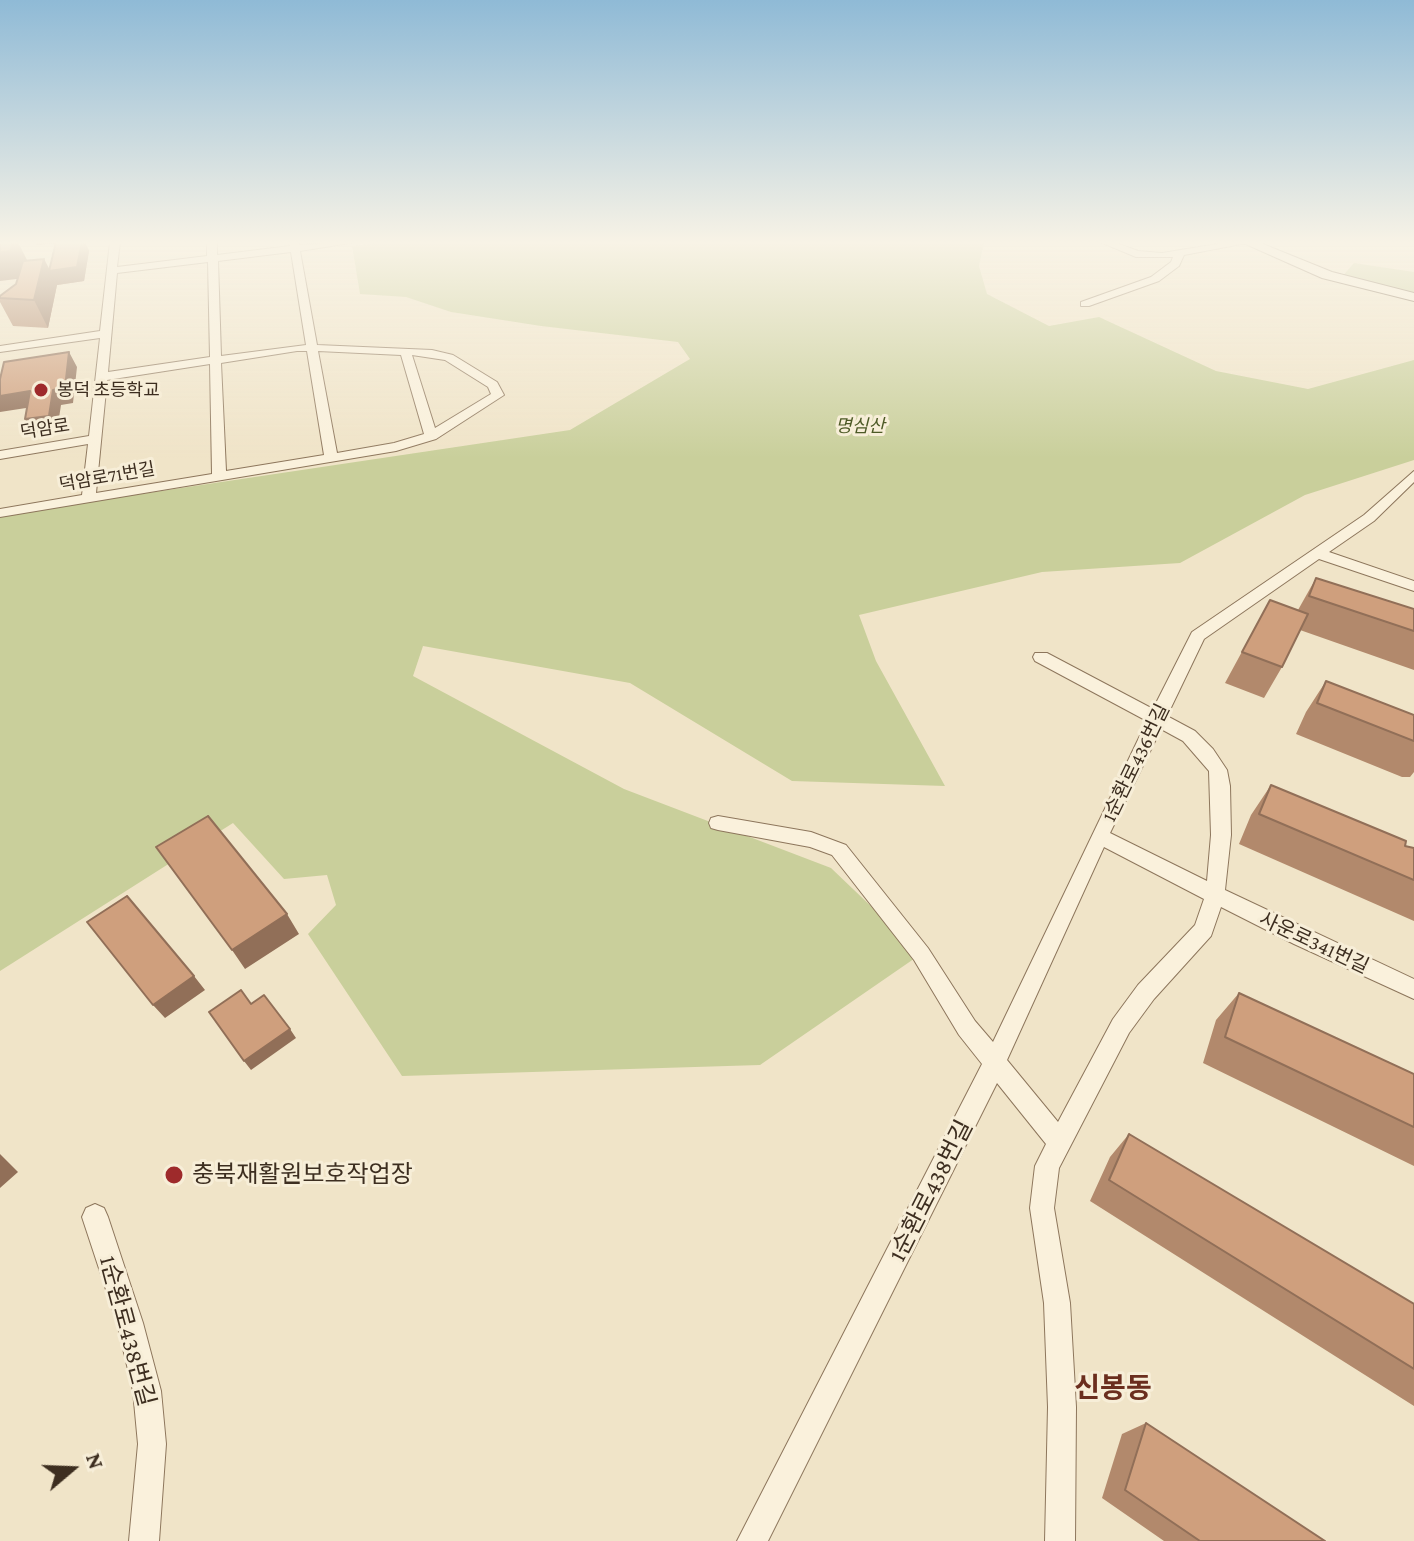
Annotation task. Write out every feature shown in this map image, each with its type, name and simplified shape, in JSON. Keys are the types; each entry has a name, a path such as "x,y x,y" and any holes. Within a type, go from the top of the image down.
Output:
{"street":[{"name":"덕암로","path":"89,498 107,314"},
{"path":"214,314 219,476"},
{"path":"306,314 331,458"},
{"path":"0,349 104,334"},
{"name":"덕암로71번길","path":"0,513 396,447 431,436 494,399 497,389 449,357 312,348 100,377"},
{"path":"407,352 406,360 431,436"},
{"name":"덕암로","path":"0,455 96,439"},
{"name":"1순환로436번길","path":"1215,896 1099,836 1198,636 1369,518 1414,475"},
{"path":"1319,554 1414,586"},
{"path":"1041,657 1189,736 1218,770 1221,835 1215,896 1204,930 1146,992 1121,1026 1047,1166 1042,1208 1058,1318 1062,1407 1060,1541"},
{"path":"718,823 811,840 839,850 921,954 967,1028 994,1064 1059,1142"},
{"name":"1순환로438번길","path":"752,1541 994,1064 1099,836"},
{"name":"사운로341번길","path":"1215,896 1414,989"},
{"name":"1순환로438번길","path":"95,1217 130,1323 147,1391 152,1444 144,1541"}],"green space":[{"name":"명심산","path":"463,314 1026,314 1049,326 1099,317 1216,371 1308,389 1414,360 1414,460 1305,495 1180,563 1042,572 859,615 876,661 945,786 792,781 630,683 423,646 413,676 624,789 831,868 921,954 760,1065 402,1076 308,934 336,905 327,875 284,879 233,823 0,971 0,515 570,430 690,359 678,342"}],"building":[{"path":"69,352 65,388 53,390 49,416 25,419 30,391 0,396 4,362"},
{"path":"1316,578 1414,609 1414,631 1309,596"},
{"path":"1270,600 1308,614 1282,667 1242,652"},
{"path":"1326,681 1414,715 1414,741 1317,703"},
{"path":"1271,785 1406,841 1405,846 1414,848 1414,880 1259,814"},
{"path":"208,816 287,914 232,950 156,847"},
{"path":"127,896 194,976 153,1005 87,922"},
{"path":"241,990 251,1004 264,995 290,1029 244,1061 209,1012"},
{"path":"1239,993 1414,1074 1414,1127 1225,1037"},
{"path":"1129,1134 1414,1304 1414,1369 1109,1180"},
{"path":"1146,1423 1325,1541 1200,1541 1125,1490"}],"place":[{"name":"봉덕 초등학교","path":"41,390"},
{"name":"충북재활원보호작업장","path":"174,1175"}],"district":[{"name":"신봉동","path":"1113,1388"}]}
